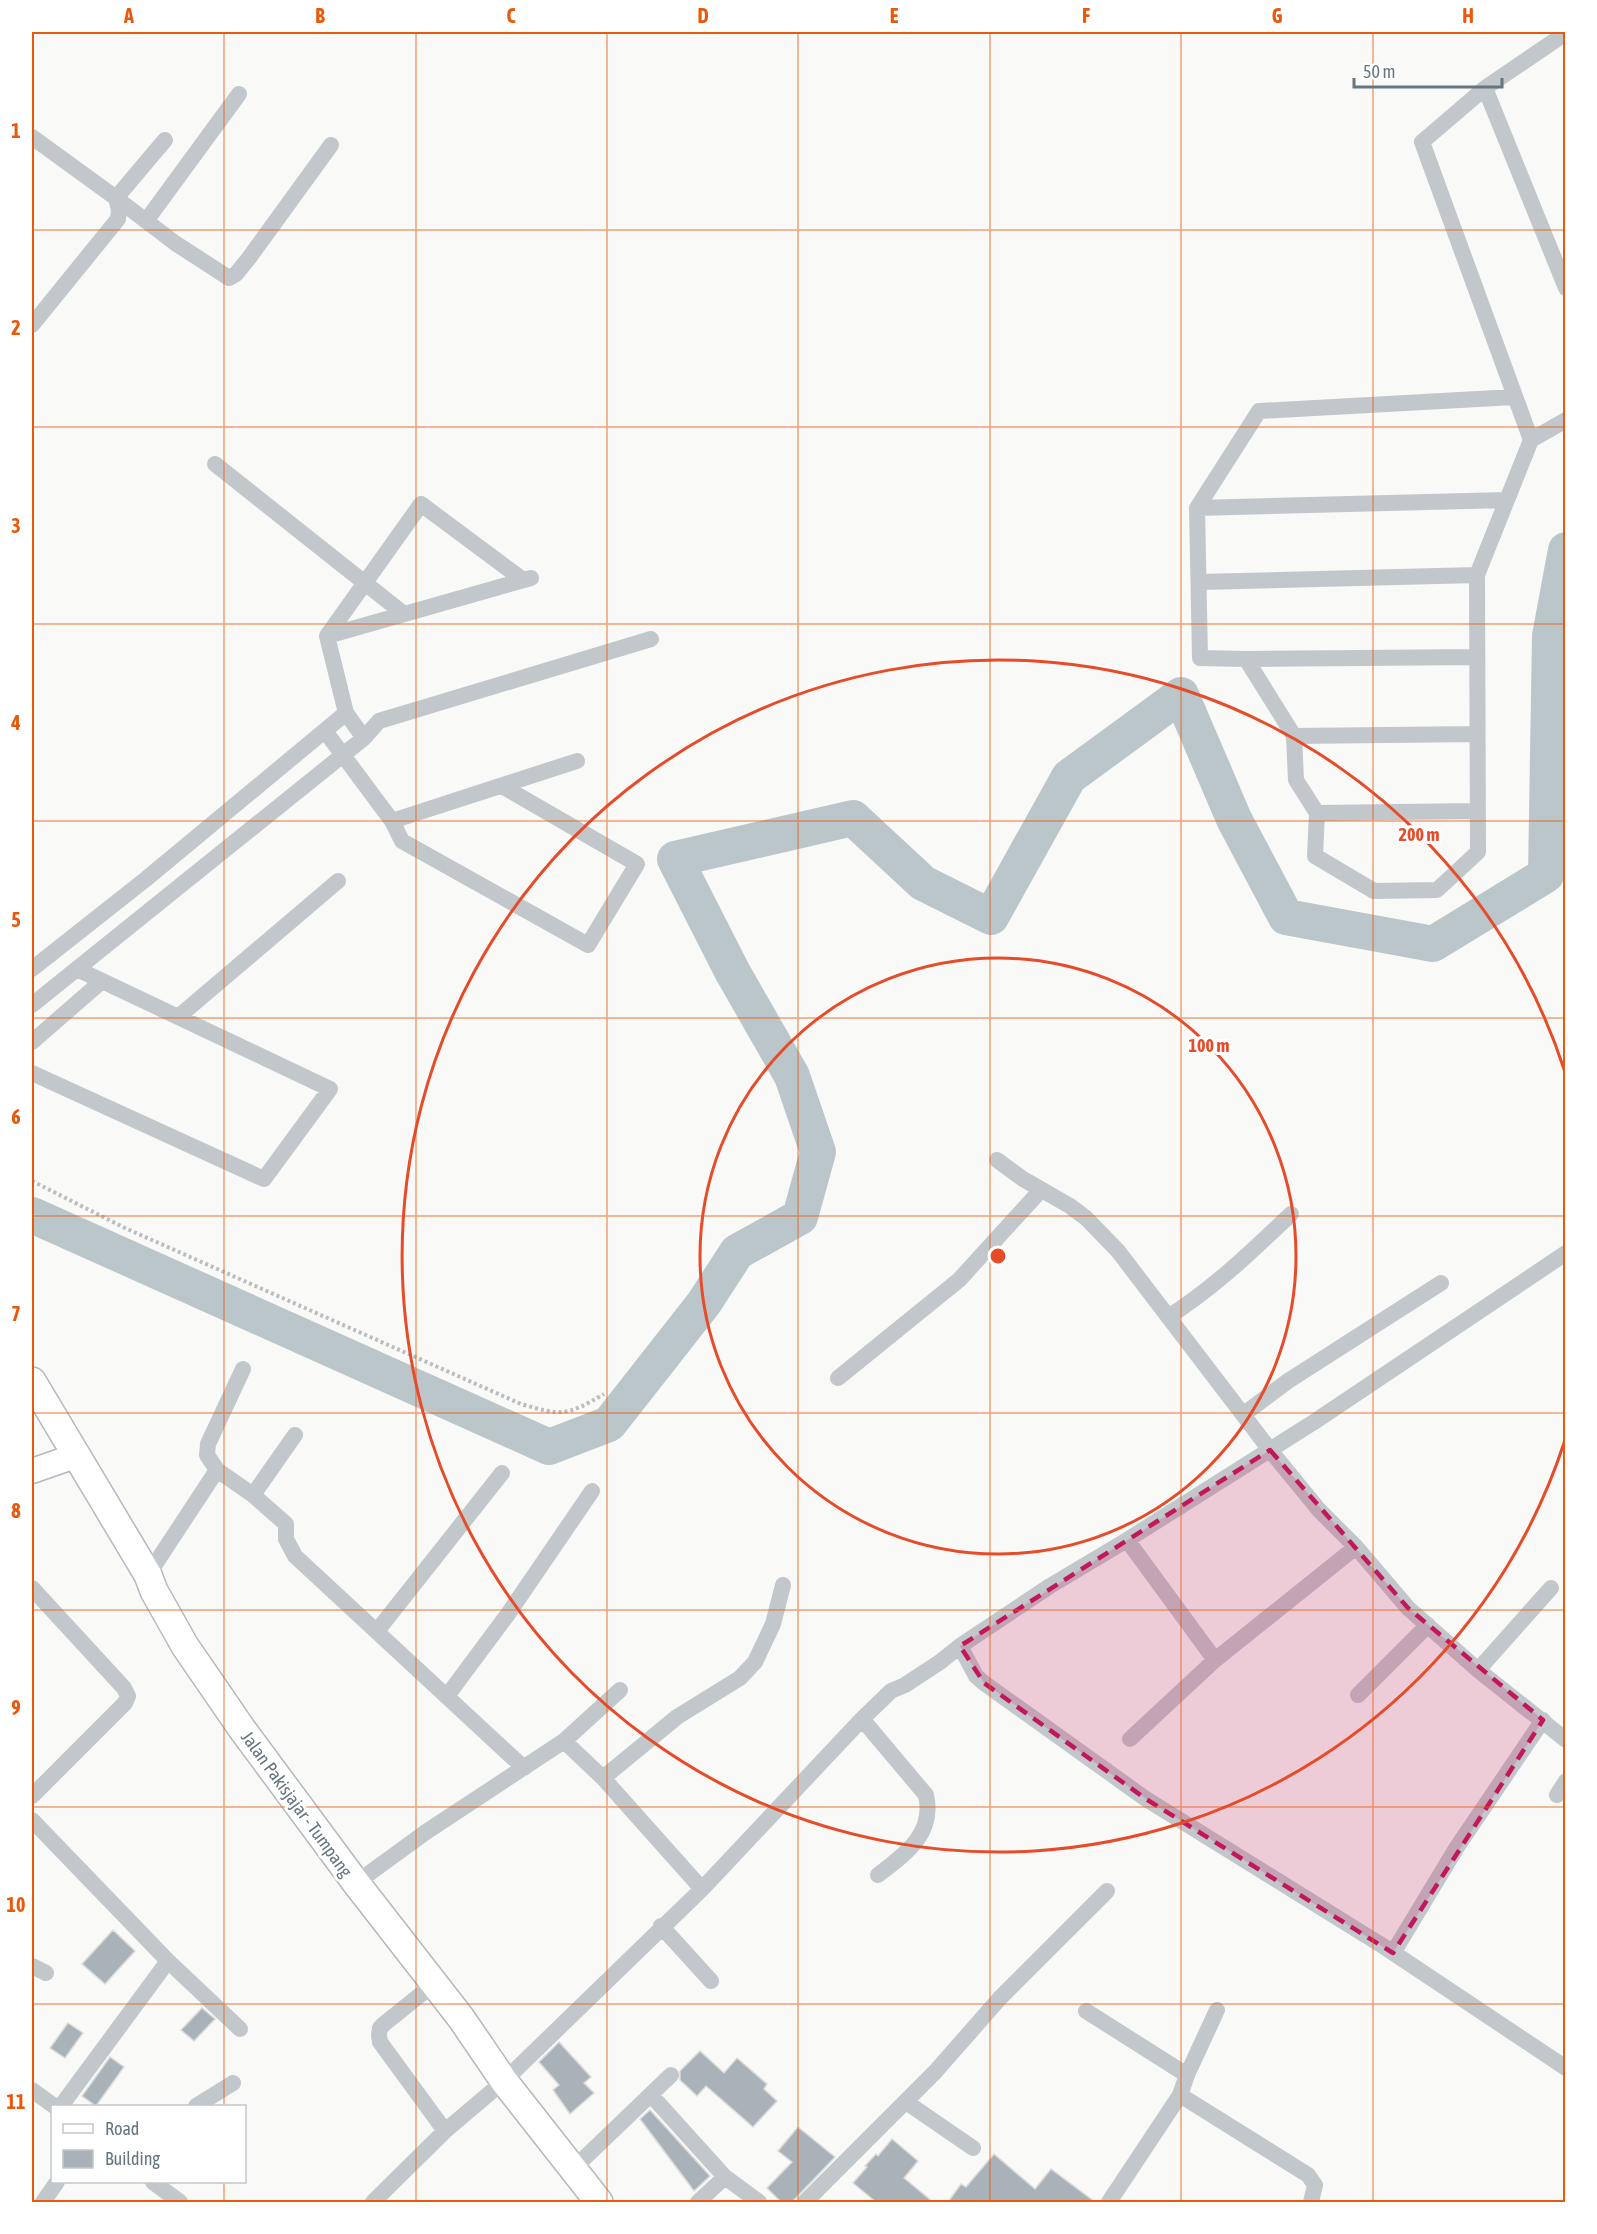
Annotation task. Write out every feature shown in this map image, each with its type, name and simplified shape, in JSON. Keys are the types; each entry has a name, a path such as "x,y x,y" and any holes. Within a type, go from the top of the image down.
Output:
{"main road":[{"name":"Jalan Pakisjajar - Tumpang","path":"32,1381 148,1575 154,1592 185,1646 242,1729 356,1883 435,1983 504,2081 599,2202"}],"street":[{"path":"1531,440 1422,142 1485,88 1566,33"},
{"path":"1485,88 1566,288"},
{"path":"146,221 239,94"},
{"path":"32,137 175,243 229,278 236,274 249,258 331,145"},
{"path":"116,198 165,141"},
{"path":"32,325 118,219 116,198"},
{"path":"1477,657 1200,658 1197,508 1259,411 1514,397"},
{"path":"1246,659 1294,736 1296,780 1317,813 1315,856 1374,891 1437,890 1478,852 1476,575 1531,440 1566,420"},
{"path":"216,464 404,614"},
{"path":"1197,508 1508,500"},
{"path":"327,636 528,579 421,504 327,636 346,713 363,738"},
{"path":"1199,582 1476,575"},
{"path":"32,1005 343,755 379,721 651,639"},
{"path":"57,984 36,966 146,879 346,713"},
{"path":"325,731 392,821 402,841 588,945 637,864 502,786"},
{"path":"1294,736 1478,734"},
{"path":"392,821 577,761"},
{"path":"259,786 278,807"},
{"path":"1317,813 1478,811"},
{"path":"146,879 163,900"},
{"path":"178,1017 338,881"},
{"path":"32,1073 264,1179 330,1089 77,969"},
{"path":"32,1042 102,981"},
{"path":"996,1160 1086,1218 1118,1251 1270,1450 1319,1510 1356,1547 1408,1608 1478,1670 1566,1740"},
{"path":"838,1378 959,1280 1041,1190"},
{"path":"1168,1317 1198,1298 1236,1267 1291,1214"},
{"path":"373,2202 445,2131 504,2081 661,1926 702,1889 891,1691 905,1685 940,1662 1050,1586 1270,1450 1566,1253"},
{"path":"1244,1414 1288,1381 1440,1283"},
{"path":"243,1369 208,1444 207,1455 217,1470 253,1495 286,1524 286,1539 295,1556 524,1768"},
{"path":"253,1495 295,1435"},
{"path":"32,1471 75,1456"},
{"path":"148,1575 217,1470"},
{"path":"377,1631 502,1473"},
{"path":"447,1696 508,1614 592,1491"},
{"path":"1127,1540 1215,1660"},
{"path":"1130,1739 1215,1660 1356,1547"},
{"path":"603,1778 677,1717 740,1678 755,1662 773,1624 783,1585"},
{"path":"32,1588 103,1665 128,1696 125,1703 32,1796"},
{"path":"1478,1670 1551,1588"},
{"path":"1358,1695 1428,1625"},
{"path":"960,1646 976,1676 984,1683 1146,1799 1393,1953 1565,2065"},
{"path":"356,1883 426,1832 564,1741 620,1690"},
{"path":"862,1719 926,1795 929,1808 920,1836 911,1850 878,1875"},
{"path":"1393,1953 1456,1847 1543,1720"},
{"path":"564,1741 603,1778 702,1889"},
{"path":"1557,1795 1566,1780"},
{"path":"32,1820 168,1961 240,2029"},
{"path":"805,2202 906,2102 1000,1998 1107,1891"},
{"path":"661,1926 711,1981"},
{"path":"61,2105 168,1961"},
{"path":"435,1983 384,2024 380,2028 379,2035 380,2042 393,2062 445,2131"},
{"path":"1109,2202 1180,2095 1217,2010"},
{"path":"1086,2011 1187,2075"},
{"path":"573,2169 671,2075"},
{"path":"198,2105 233,2083"},
{"path":"32,2090 53,2105"},
{"path":"651,2095 725,2177 759,2202"},
{"path":"1180,2095 1308,2175 1315,2185 1311,2202"},
{"path":"906,2102 973,2148"},
{"path":"698,2202 725,2177"},
{"path":"43,2202 56,2183"},
{"path":"156,2183 180,2202"}],"path":[{"path":"32,1181 125,1228 521,1404 561,1413 576,1410 604,1394"}],"highlighted area":[{"path":"1270,1450 1408,1608 1543,1720 1393,1953 1146,1799 984,1683 960,1646"}],"building":[{"path":"113,1930 135,1951 105,1984 82,1964"},
{"path":"202,2008 215,2019 194,2041 181,2030"},
{"path":"68,2023 83,2033 65,2058 50,2048"},
{"path":"559,2042 591,2077 584,2083 594,2093 570,2114 553,2090 559,2085 539,2062"},
{"path":"700,2051 724,2073 737,2058 767,2084 764,2089 777,2101 753,2127 706,2086 697,2096 680,2080 680,2071"},
{"path":"110,2057 124,2067 97,2105 82,2096"},
{"path":"650,2110 710,2176 694,2191 640,2119"},
{"path":"798,2127 835,2157 792,2202 781,2202 767,2188 792,2162 778,2151"},
{"path":"892,2139 918,2161 904,2178 933,2202 876,2202 853,2183 867,2167 865,2166 876,2154 878,2156"},
{"path":"994,2154 1035,2189 1051,2169 1095,2202 948,2202 961,2184 966,2187"}],"waterway":[{"path":"32,1215 549,1447 609,1424 704,1303 737,1252 800,1217 818,1152 792,1076 732,971 675,859 853,818 923,883 991,917 1069,777 1181,695 1234,819 1286,917 1433,944 1546,875 1550,636 1566,550"}]}
